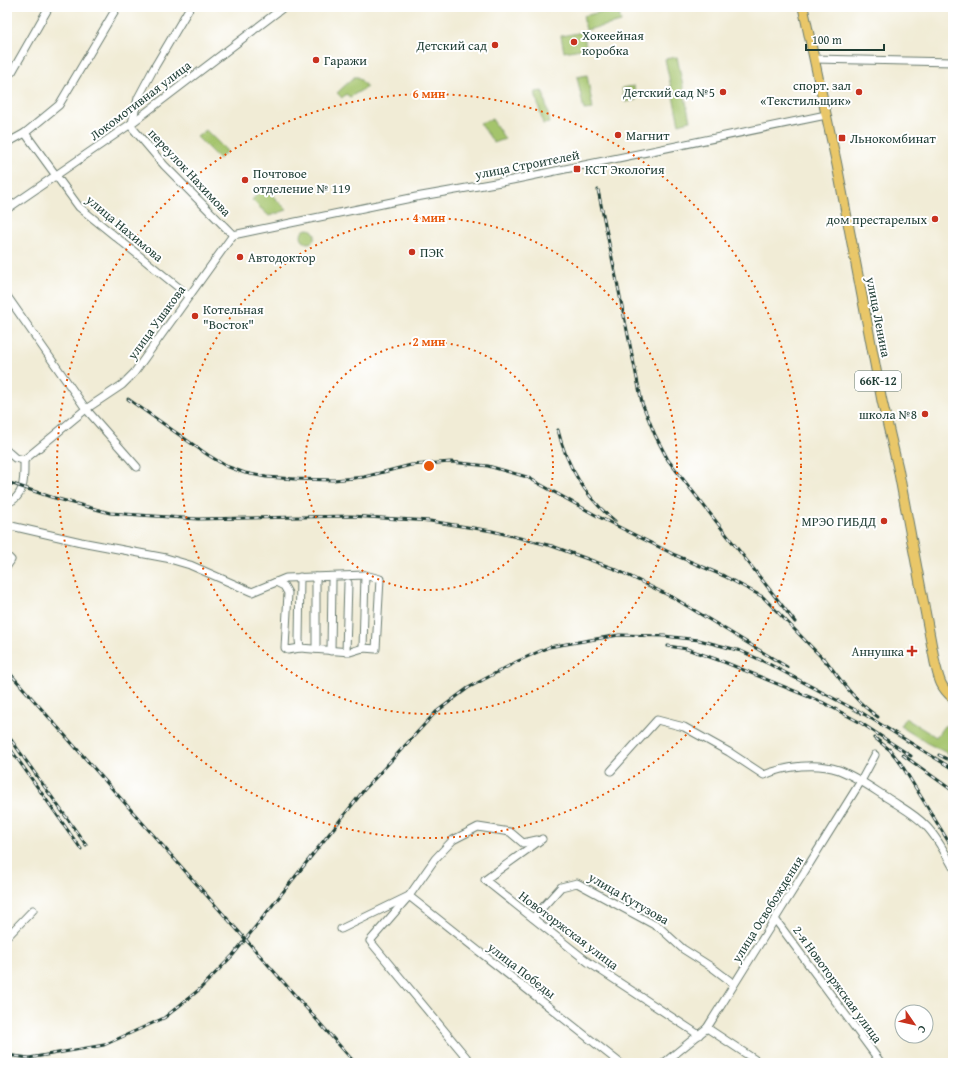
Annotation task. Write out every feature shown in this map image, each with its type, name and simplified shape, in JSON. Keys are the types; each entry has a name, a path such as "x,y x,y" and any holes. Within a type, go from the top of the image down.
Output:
{"main road":[{"name":"улица Ленина","path":"803,7 837,165 882,401 898,468 935,663 944,691 953,698"}],"street":[{"path":"12,72 48,7"},
{"path":"7,143 25,133 59,105 117,7"},
{"path":"131,124 138,98 190,7"},
{"name":"Локомотивная улица","path":"7,209 131,124 284,7"},
{"path":"814,59 953,62"},
{"name":"улица Строителей","path":"233,235 416,197 512,180 826,115"},
{"name":"переулок Нахимова","path":"131,124 164,165 233,235"},
{"name":"улица Нахимова","path":"25,133 79,207 189,296"},
{"name":"улица Ушакова","path":"24,460 86,409 128,380 233,235"},
{"path":"7,296 86,409 137,467"},
{"path":"7,451 15,458 24,460 23,488 13,501 7,503"},
{"path":"7,525 81,542 166,558 190,566 252,592 276,582 286,578 365,575 380,579 376,649 363,648 346,652 300,648 288,650 285,648 288,593 284,586 276,582"},
{"path":"7,556 11,560 7,566"},
{"path":"363,648 365,575"},
{"path":"300,577 300,648"},
{"path":"316,577 316,649"},
{"path":"331,651 332,581"},
{"path":"346,652 348,583"},
{"path":"611,771 657,720 684,727 729,752 764,775 778,770 813,766 838,770 861,781 916,817 927,826 944,850 953,867"},
{"name":"улица Освобождения","path":"664,1063 707,1028 861,781 875,755"},
{"name":"Новоторжская улица","path":"409,896 435,859 454,840 478,827 510,832 523,844 542,838 485,880 588,962 699,1035"},
{"name":"улица Кутузова","path":"532,918 561,887 577,883 660,928 683,949 713,968 734,984"},
{"path":"341,929 409,896"},
{"path":"409,896 370,941 471,1063"},
{"name":"улица Победы","path":"409,896 620,1063"},
{"path":"7,937 32,910"},
{"name":"2-я Новоторжская улица","path":"775,919 881,1063"},
{"path":"707,1028 760,1063"}],"green space":[{"path":"618,8 621,22 586,30 583,16"},
{"name":"Хокеейная коробка","path":"584,32 586,48 564,52 561,36"},
{"path":"677,57 690,121 679,124 665,59"},
{"path":"587,75 593,109 584,110 577,77"},
{"path":"354,77 358,77 367,87 350,97 346,94 342,98 337,93"},
{"path":"634,86 636,100 625,102 622,88"},
{"path":"543,91 550,123 543,124 535,92"},
{"path":"492,119 505,139 494,143 480,123"},
{"path":"206,130 227,151 219,159 197,137"},
{"path":"264,187 287,210 269,216 252,200"},
{"path":"305,229 311,229 315,233 315,239 311,243 305,243 301,239 301,233"},
{"path":"905,718 936,737 944,726 950,725 953,721 953,756 927,743 900,726"}],"railway":[{"path":"598,190 642,403 655,435 668,460 795,622"},
{"path":"128,399 208,455 226,466 245,473 266,477 334,480 364,477 411,465 451,462 488,466 527,477 599,517 675,555 724,576 763,597 826,662"},
{"path":"558,430 566,456 579,480 595,502 615,521"},
{"path":"7,482 51,497 110,513 198,519 351,516 430,521 492,531 552,546 615,569 674,598 787,667"},
{"path":"7,1055 29,1058 104,1045 164,1018 200,989 233,955 364,790 436,712 468,688 518,661 549,647 619,635 664,636 699,640 741,651 769,664 863,714"},
{"path":"668,646 687,649 724,662 824,703 861,723 911,756"},
{"path":"824,658 855,697 878,717"},
{"path":"7,670 355,1063"},
{"path":"859,711 953,769"},
{"path":"7,734 86,845"},
{"path":"875,738 890,750 901,764 953,849"},
{"path":"7,744 81,849"},
{"path":"903,755 953,791"},
{"path":"939,755 953,762"}],"place":[{"name":"Хокеейная коробка","path":"574,42"},
{"name":"Детский сад","path":"495,45"},
{"name":"Гаражи","path":"316,60"},
{"name":"Детский сад №5","path":"723,92"},
{"name":"спорт. зал «Текстильщик»","path":"859,92"},
{"name":"Магнит","path":"618,135"},
{"name":"Льнокомбинат","path":"842,138"},
{"name":"КСТ Экология","path":"577,169"},
{"name":"Почтовое отделение № 119","path":"245,180"},
{"name":"дом престарелых","path":"935,219"},
{"name":"ПЭК","path":"412,252"},
{"name":"Автодоктор","path":"240,257"},
{"name":"Котельная \"Восток\"","path":"195,316"},
{"name":"школа №8","path":"925,414"},
{"name":"МРЭО ГИБДД","path":"884,521"},
{"name":"Аннушка","path":"912,651"}]}
